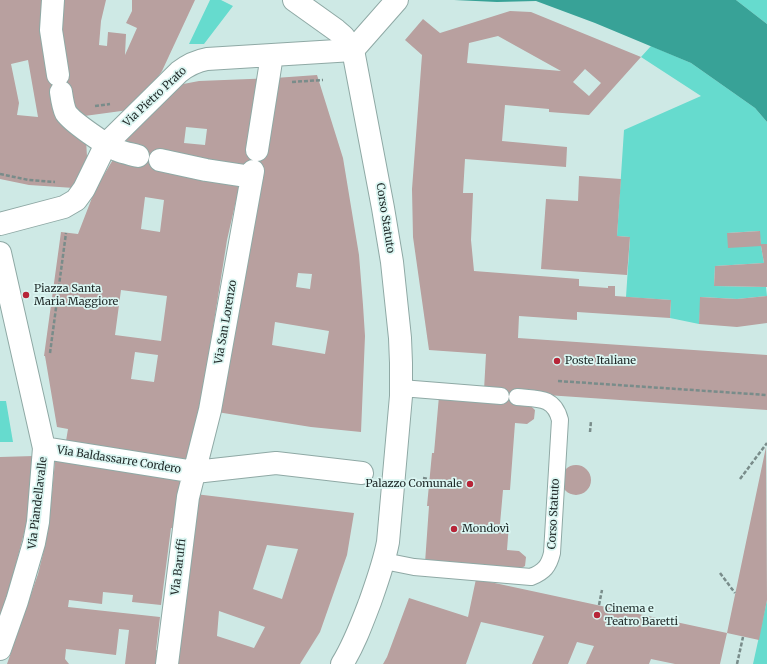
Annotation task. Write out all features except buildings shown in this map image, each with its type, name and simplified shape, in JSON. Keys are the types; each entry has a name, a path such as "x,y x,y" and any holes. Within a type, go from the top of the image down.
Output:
{"street":[{"path":"53,0 51,30 67,115 106,144 122,153 138,156"},
{"path":"294,0 336,30 343,36 353,50 394,4"},
{"name":"Via Pietro Prato","path":"0,224 64,207 70,204 84,189 106,144 179,72 196,61 207,59 353,50"},
{"name":"Corso Statuto","path":"342,664 356,640 384,561 388,542 401,388 400,338 392,262 378,176 353,50"},
{"name":"Via San Lorenzo","path":"195,472 210,410 254,166 272,55"},
{"path":"160,160 254,166"},
{"path":"0,253 8,325 44,448"},
{"name":"Via Baldassarre Cordero","path":"44,448 195,472 276,464 362,473"},
{"name":"Via Piandellavalle","path":"0,649 17,600 34,543 38,522 44,448"},
{"name":"Via Baruffi","path":"167,664 188,497 195,472"}],"lane":[{"path":"401,388 501,396"},
{"name":"Corso Statuto","path":"384,561 414,567 532,577 545,569 550,562 552,553 560,420 558,412 549,402 541,399 517,397"}],"path":[{"path":"289,82 323,80"},
{"path":"0,174 29,180 57,182"},
{"path":"50,357 66,233"},
{"path":"551,380 767,395"},
{"path":"590,432 591,421"},
{"path":"740,479 767,443"},
{"path":"422,478 429,479"},
{"path":"720,573 735,594"},
{"path":"599,605 602,590"},
{"path":"737,664 743,636"}],"shaded area":[{"path":"210,0 221,0 233,6 204,44 189,44"},
{"path":"454,0 736,0 767,24 767,122 755,108 691,63 595,23 536,1 497,2"},
{"path":"736,0 767,0 767,24"},
{"path":"651,46 691,63 755,108 767,122 767,244 761,244 759,231 727,233 761,246 764,263 715,266 714,286 766,287 767,296 737,299 701,297 699,324 670,318 671,300 626,297 630,237 617,236 624,130 701,96 641,57"},
{"path":"0,401 6,401 13,442 0,442"},
{"path":"767,600 767,664 753,664"}],"place":[{"name":"Piazza Santa Maria Maggiore","path":"26,295"},
{"name":"Poste Italiane","path":"557,361"},
{"name":"Palazzo Comunale","path":"470,484"},
{"name":"Mondovì","path":"454,529"},
{"name":"Cinema e Teatro Baretti","path":"597,615"}]}
